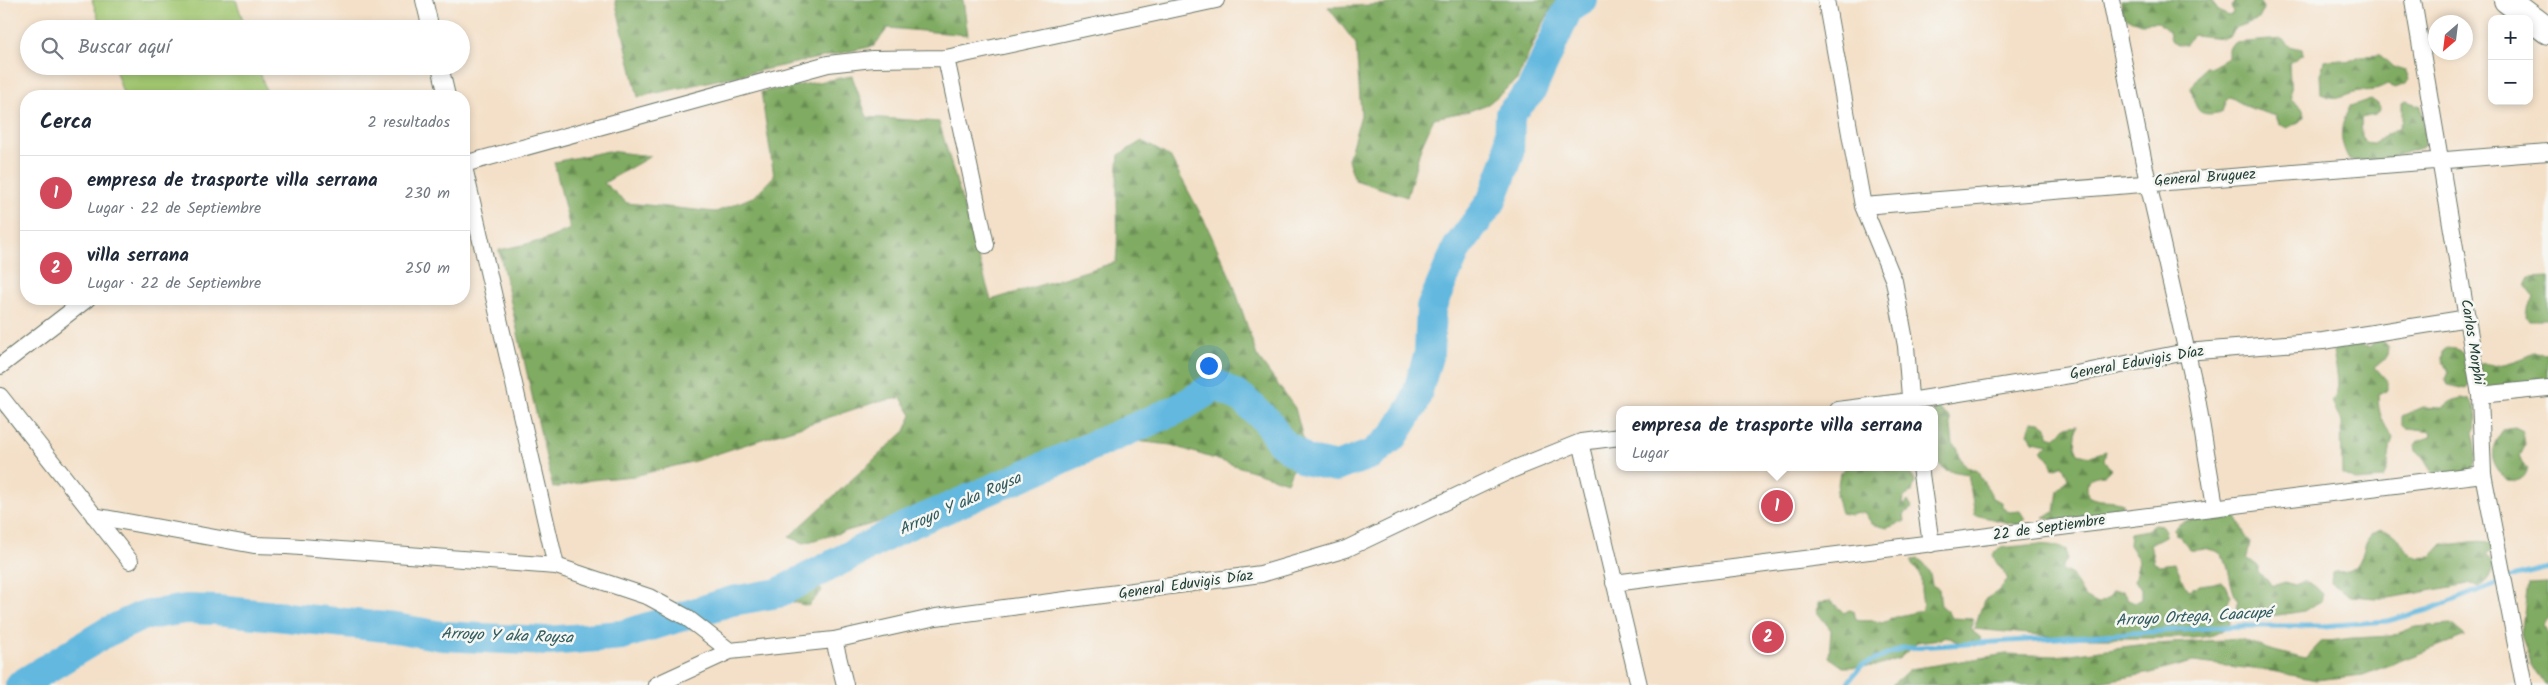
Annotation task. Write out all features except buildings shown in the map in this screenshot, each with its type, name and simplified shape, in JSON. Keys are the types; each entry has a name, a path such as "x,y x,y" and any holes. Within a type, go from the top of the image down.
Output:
{"main road":[{"path":"2507,0 2548,31"}],"street":[{"path":"424,0 429,20"},
{"path":"470,164 828,64 873,59 946,58 1216,0"},
{"path":"1826,0 1863,206 1894,281 1906,346 1910,405"},
{"path":"2111,0 2148,183 2196,392 2215,506"},
{"name":"Carlos Morphi","path":"2413,0 2442,160 2480,395 2483,474 2524,685"},
{"path":"946,58 986,245"},
{"path":"442,75 446,90"},
{"name":"General Bruguez","path":"1863,206 2548,152"},
{"path":"470,192 556,566"},
{"path":"0,366 79,305"},
{"name":"General Eduvigis Díaz","path":"1896,406 1910,405 2186,352 2323,340 2468,318"},
{"path":"2480,395 2548,388"},
{"path":"0,396 130,562"},
{"name":"General Eduvigis Díaz","path":"656,685 730,651 834,640 936,618 1261,574 1346,549 1509,471 1581,442 1616,438"},
{"path":"1581,442 1639,685"},
{"path":"1921,471 1931,544"},
{"name":"22 de Septiembre","path":"1614,583 1931,544 2215,506 2483,474"},
{"path":"94,516 254,546 287,546 556,566 649,597 686,617 730,651"},
{"path":"834,640 845,685"}],"green space":[{"path":"92,0 236,0 243,20 99,20"},
{"path":"615,0 963,0 968,35 888,28 874,46 638,97"},
{"path":"1415,0 1559,0 1554,4 1539,31 1517,80 1488,104 1469,111 1434,118 1421,147 1407,197 1355,180 1348,160 1361,115 1356,44 1328,7 1389,4"},
{"path":"2121,0 2211,0 2220,12 2229,16 2233,13 2231,6 2237,0 2258,0 2264,9 2259,19 2237,27 2230,36 2223,38 2193,35 2186,44 2178,44 2171,40 2169,32 2158,22 2141,23 2124,17 2121,9"},
{"path":"2282,39 2290,46 2302,49 2303,54 2289,63 2291,99 2303,109 2304,117 2299,122 2287,128 2279,124 2276,116 2250,108 2230,97 2225,102 2222,112 2207,114 2196,107 2191,88 2205,66 2212,67 2228,58 2228,48 2234,43"},
{"path":"2380,55 2393,67 2406,71 2409,79 2406,84 2395,88 2387,85 2376,90 2360,91 2340,97 2330,97 2321,92 2320,75 2324,61 2340,59 2347,62 2360,56"},
{"path":"117,75 261,75 266,90 122,90"},
{"path":"852,76 867,117 939,122 991,300 1116,262 1119,155 1142,141 1170,157 1205,222 1233,283 1257,356 1295,408 1304,442 1287,482 1171,445 1135,441 1074,447 936,506 804,543 789,537 905,431 912,415 901,398 876,402 695,461 634,476 591,480 553,488 499,250 545,240 570,229 554,162 608,151 651,156 604,183 627,203 716,212 755,196 774,176 761,92"},
{"path":"2371,99 2378,104 2379,110 2375,115 2361,118 2362,137 2365,142 2373,143 2399,127 2402,119 2402,104 2406,101 2421,106 2426,138 2423,147 2376,160 2358,161 2349,159 2342,139 2344,119 2350,106"},
{"path":"2548,277 2548,320 2529,320 2526,316 2527,309 2534,298 2526,286 2530,278"},
{"path":"2365,340 2362,346 2369,347 2376,340 2382,341 2388,347 2387,357 2375,367 2388,382 2388,390 2378,395 2378,402 2386,428 2393,438 2387,469 2383,479 2356,481 2342,473 2341,422 2332,401 2338,384 2333,351 2338,344"},
{"path":"2447,348 2458,349 2463,352 2467,360 2470,383 2466,389 2448,385 2445,379 2448,372 2442,359 2443,351"},
{"path":"2534,353 2548,354 2548,387 2484,388 2479,364 2503,364"},
{"path":"2462,398 2470,400 2477,416 2473,432 2476,461 2472,471 2434,475 2423,457 2416,451 2415,445 2418,441 2430,437 2431,432 2407,429 2402,423 2402,416 2422,407 2442,408 2453,400"},
{"path":"1938,408 1950,418 1953,445 1958,449 1962,461 1966,466 1978,471 1992,498 2002,502 2002,507 2009,512 2020,511 2025,519 2018,525 1975,515 1968,474 1945,470 1938,463"},
{"path":"2032,421 2040,422 2047,427 2048,436 2056,438 2065,427 2077,425 2075,446 2078,453 2090,456 2106,451 2104,461 2111,469 2105,475 2095,476 2089,480 2087,486 2088,496 2123,503 2116,513 2059,522 2044,517 2055,512 2058,490 2068,478 2063,465 2053,469 2049,458 2041,451 2049,444 2033,441 2028,433"},
{"path":"2515,428 2523,432 2525,444 2519,456 2522,463 2528,469 2525,476 2520,480 2507,481 2494,462 2494,444 2503,430"},
{"path":"1842,471 1909,471 1915,481 1912,492 1904,497 1903,506 1908,501 1912,508 1904,514 1905,521 1887,528 1872,524 1864,512 1851,515 1841,513 1836,495 1840,473"},
{"path":"2231,512 2250,543 2247,558 2258,566 2258,573 2267,579 2272,586 2285,582 2294,585 2303,582 2310,583 2323,594 2321,601 2300,612 2252,617 2246,617 2241,614 2236,608 2238,601 2223,557 2213,550 2189,550 2181,536 2175,534 2174,528 2183,522 2198,519 2214,520 2220,514"},
{"path":"2154,525 2162,526 2166,530 2165,536 2150,544 2154,563 2159,565 2174,563 2188,590 2200,585 2221,582 2226,585 2231,596 2227,605 2230,623 2222,631 2208,636 2192,638 2072,638 1974,629 1984,600 1997,592 2008,580 1994,558 1993,554 1999,548 2039,544 2059,546 2066,550 2067,559 2061,569 2072,575 2085,597 2098,604 2108,598 2112,591 2123,591 2128,599 2135,602 2142,598 2142,588 2134,581 2139,560 2129,545 2130,533 2147,530"},
{"path":"2381,530 2394,534 2406,550 2415,556 2432,556 2443,544 2480,541 2492,543 2494,550 2486,555 2493,561 2491,573 2487,580 2478,587 2468,584 2389,598 2351,596 2331,583 2332,573 2348,571 2359,563 2369,539"},
{"path":"1918,559 1927,567 1932,585 1939,589 1941,606 1948,612 1951,618 1974,619 1970,629 1981,638 1976,646 1961,643 1945,636 1940,639 1917,642 1900,658 1878,666 1843,667 1829,657 1831,630 1817,612 1818,602 1831,601 1844,613 1849,610 1854,611 1856,620 1882,623 1898,616 1921,611 1923,603 1920,576 1912,565 1912,560"},
{"path":"807,581 819,584 822,591 808,606 793,602 792,595"},
{"path":"2548,583 2548,618 2542,625 2548,633 2548,685 2545,685 2532,664 2521,635 2528,584"},
{"path":"2451,624 2465,636 2363,675 2316,680 2271,671 2193,662 2151,673 2082,685 1892,685 1910,669 2006,654 2056,656 2137,645 2241,639 2267,649 2305,659 2321,642 2391,636 2415,627"}],"waterway":[{"name":"Arroyo Y aka Roysa","path":"20,685 107,632 142,616 186,609 216,610 395,628 442,636 547,641 622,635 732,601 778,593 906,526 1178,409 1217,385 1243,399 1267,421 1280,441 1305,460 1336,467 1372,454 1394,436 1414,404 1429,353 1431,308 1457,248 1491,202 1509,156 1510,114 1531,91 1568,9 1583,0"},
{"name":"Arroyo Ortega, Caacupé","path":"1846,685 1861,666 1903,648 2239,626 2323,626 2387,621 2428,610 2516,576 2548,568"}],"place":[{"name":"empresa de trasporte villa serrana","path":"1777,506"},
{"name":"villa serrana","path":"1768,637"}]}
